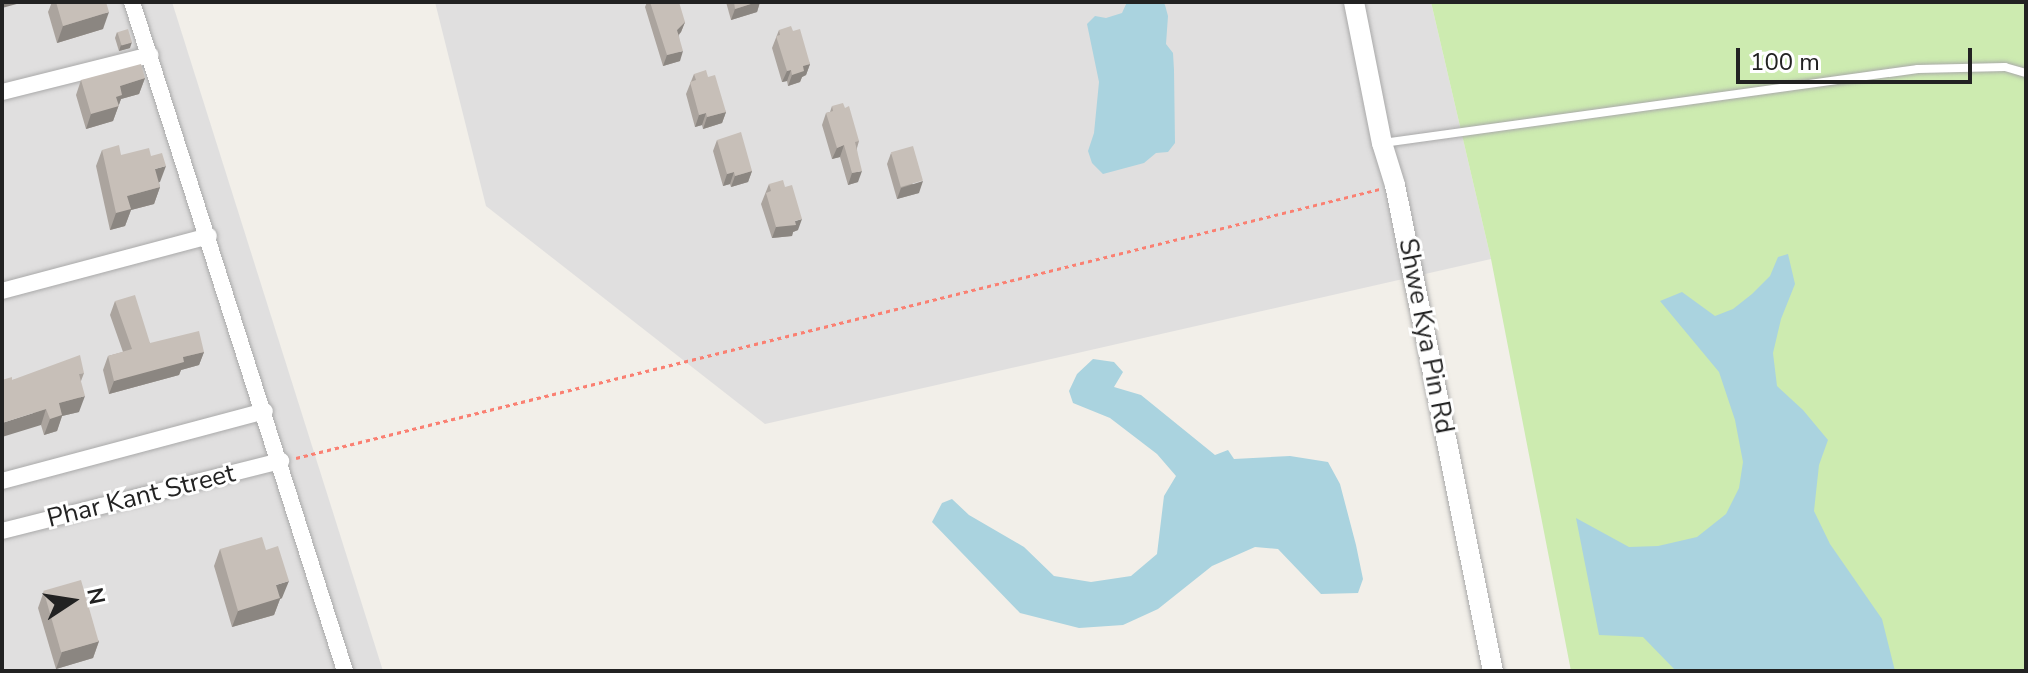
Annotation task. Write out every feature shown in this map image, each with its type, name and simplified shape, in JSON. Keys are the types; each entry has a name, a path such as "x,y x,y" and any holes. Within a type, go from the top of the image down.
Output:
{"street":[{"path":"132,2 281,461 345,671"},
{"name":"Shwe Kya Pin Rd","path":"1354,2 1382,143 1395,185 1493,671"},
{"path":"2,92 150,55"},
{"path":"2,291 209,236"},
{"path":"2,481 265,411"},
{"name":"Phar Kant Street","path":"2,531 281,461"}],"lane":[{"path":"1382,143 1918,69 2005,67 2026,73"}],"path":[{"path":"281,461 1395,185"}],"shaded area":[{"path":"2,2 172,2 383,671 2,671"},
{"path":"435,2 1431,2 1491,259 765,424 486,206"}],"green space":[{"path":"1431,2 2026,2 2026,671 1571,671 1491,259"}],"water":[{"path":"1127,2 1163,2 1165,5 1168,16 1166,44 1173,53 1175,143 1168,152 1156,153 1144,163 1103,174 1092,163 1088,151 1094,133 1099,82 1087,24 1095,16 1106,18 1122,13"},
{"path":"1788,254 1795,284 1781,319 1773,353 1777,386 1803,410 1828,440 1819,465 1814,511 1830,544 1882,619 1895,671 1676,671 1643,637 1599,635 1576,518 1629,547 1658,546 1697,537 1726,514 1739,488 1743,462 1735,420 1719,372 1660,301 1682,292 1715,316 1733,309 1752,294 1770,276 1778,257"},
{"path":"1093,359 1114,362 1123,372 1114,387 1141,395 1215,455 1228,450 1234,459 1290,456 1328,462 1340,484 1356,545 1363,579 1358,593 1321,594 1278,549 1255,547 1212,566 1158,609 1123,625 1079,628 1020,613 932,522 942,503 952,499 969,515 1024,547 1054,576 1091,582 1131,576 1157,554 1164,496 1176,476 1157,454 1110,418 1073,403 1069,391 1077,374"}],"building":[{"path":"56,2 106,2 109,12 63,26"},
{"path":"650,2 679,2 685,22 677,30 683,51 667,55"},
{"path":"734,2 757,2 735,9"},
{"path":"791,26 793,31 800,29 810,64 803,66 804,71 792,75 791,70 787,71 776,36 780,35 779,30"},
{"path":"128,29 132,42 122,46 117,32"},
{"path":"141,64 145,78 120,86 122,95 116,97 119,106 91,114 81,80"},
{"path":"706,70 708,77 715,75 726,112 707,117 706,113 699,115 690,82 696,80 694,74"},
{"path":"843,103 845,108 849,106 859,141 855,142 862,171 852,173 844,145 837,148 826,113 833,111 832,106"},
{"path":"741,132 752,171 735,176 734,172 727,174 717,140"},
{"path":"119,145 121,155 149,148 151,156 162,153 166,166 155,169 160,187 127,196 131,209 116,213 102,150"},
{"path":"913,146 923,181 901,187 891,152"},
{"path":"783,180 785,187 792,185 802,219 795,221 796,225 776,227 766,193 771,191 769,184"},
{"path":"135,295 150,343 199,331 204,352 183,357 184,362 114,381 108,356 132,349 115,301"},
{"path":"80,355 84,373 79,374 85,396 59,403 62,415 50,419 46,409 2,423 2,380 12,377 12,380"},
{"path":"262,537 266,550 278,546 289,581 276,585 280,598 238,611 220,549"},
{"path":"81,580 99,642 61,652 44,591"}]}
